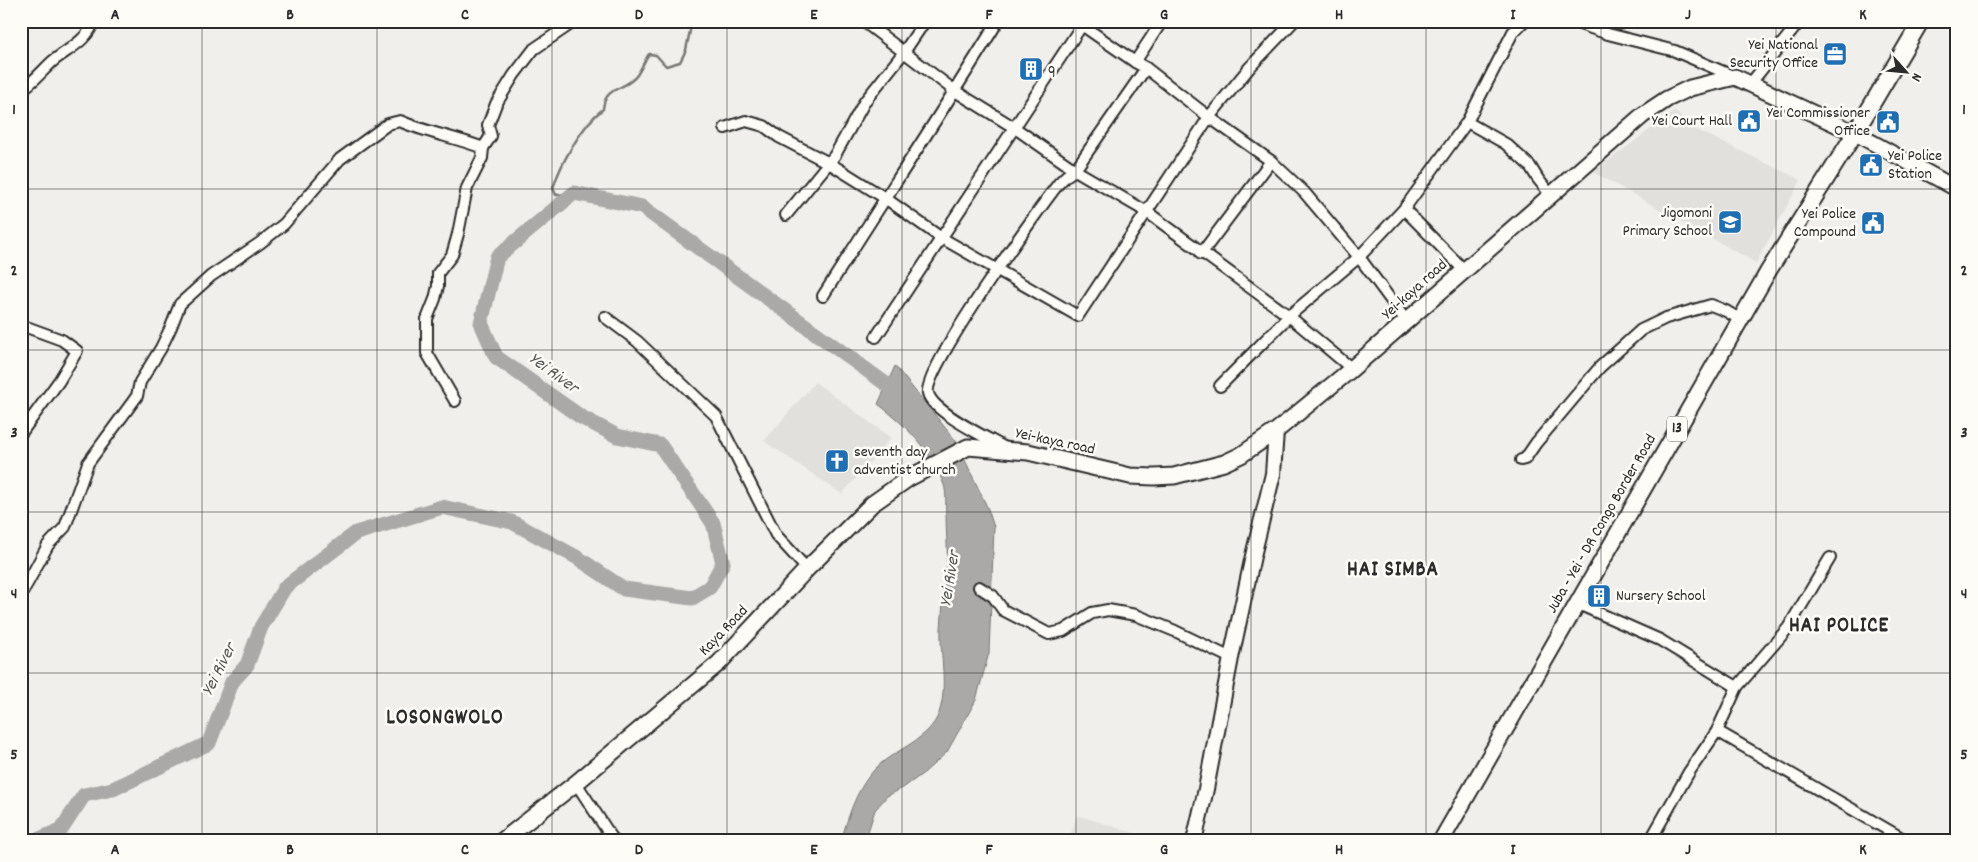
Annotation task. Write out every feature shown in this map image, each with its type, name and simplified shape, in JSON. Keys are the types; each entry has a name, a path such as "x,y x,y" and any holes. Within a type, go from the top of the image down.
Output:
{"main road":[{"name":"Juba - Yei - DR Congo Border Road","path":"1440,841 1774,262 1855,133 1920,21"},
{"path":"1735,77 1855,133"},
{"name":"Yei-kaya road","path":"968,447 1008,449 1130,476 1168,476 1224,462 1241,455 1276,431 1407,322 1550,194 1643,115 1667,99 1690,88 1735,77"},
{"name":"Kaya Road","path":"502,841 576,783 719,664 807,569 872,504 920,472 968,447"}],"street":[{"path":"21,90 83,39 94,21"},
{"path":"455,401 427,353 427,319 435,299 438,274 452,255 467,188 482,158 482,148 490,136 488,125 496,104 534,48 575,21"},
{"path":"864,21 956,91 1015,128 1075,170 1147,212 1289,316 1351,368"},
{"path":"786,215 829,163 844,141 865,101 904,52 925,21"},
{"path":"823,296 956,91 998,21"},
{"path":"1135,62 1162,21"},
{"path":"725,128 746,121 764,126 779,137 829,163 885,198 940,237 1078,316 1209,117 1250,67 1294,21"},
{"path":"1220,386 1289,316 1359,257 1404,209 1467,122 1513,32 1524,21"},
{"path":"1570,21 1608,34 1675,52 1735,77"},
{"path":"1751,83 1800,21"},
{"path":"876,337 940,237 1015,128 1080,23 1146,68 1209,117 1271,161 1304,192 1359,257 1407,322"},
{"path":"1008,449 957,422 934,402 928,394 929,379 996,270 1059,183 1075,170 1146,68"},
{"path":"21,595 48,545 65,527 88,463 137,396 140,382 161,348 180,304 211,276 284,224 340,158 388,124 400,121 482,148"},
{"path":"1467,122 1506,144 1530,166 1550,194"},
{"path":"1855,133 1957,189"},
{"path":"1202,254 1271,161"},
{"path":"1404,209 1464,270"},
{"path":"1521,460 1525,459 1536,443 1600,367 1641,330 1666,318 1711,305 1741,320"},
{"path":"605,317 637,341 716,416 776,535 807,569"},
{"path":"21,325 62,340 77,351 59,381 23,429"},
{"path":"1194,841 1206,789 1230,658 1252,556 1273,474 1276,431"},
{"path":"1650,841 1689,772 1718,731 1738,687 1788,628 1830,558"},
{"path":"979,587 993,596 1003,610 1049,634 1063,631 1092,612 1108,610 1136,615 1175,631 1230,658"},
{"path":"1576,603 1660,640 1738,687"},
{"path":"1718,731 1907,841"},
{"path":"576,783 614,841"}],"shaded area":[{"name":"Jigomoni Primary School","path":"1675,111 1691,127 1801,180 1756,263 1593,172"},
{"path":"815,382 891,438 842,494 764,441"},
{"path":"1077,815 1159,841 1069,841"}],"water":[{"path":"895,366 956,441 988,509 994,527 989,653 976,700 947,752 925,772 903,788 887,796 875,810 865,841 841,841 851,811 864,783 885,760 912,743 928,730 939,713 942,703 941,629 947,559 946,496 939,473 925,450 899,421 878,404"}],"waterway":[{"path":"574,193 556,195 553,188 561,167 580,134 603,109 608,96 637,75 649,54 656,55 666,66 680,62 686,50 692,21"},
{"name":"Yei River","path":"35,841 61,830 84,795 113,789 209,743 232,682 247,665 261,627 285,587 356,533 442,507 512,522 578,558 624,589 692,598 710,587 723,563 713,523 660,445 617,436 581,417 496,357 481,323 497,257 574,193 642,207 897,392 900,398"}],"place":[{"name":"Yei National Security Office","path":"1835,54"},
{"name":"q","path":"1031,69"},
{"name":"Yei Court Hall","path":"1749,121"},
{"name":"Yei Commissioner Office","path":"1888,122"},
{"name":"Yei Police Station","path":"1871,165"},
{"name":"Jigomoni Primary School","path":"1730,222"},
{"name":"Yei Police Compound","path":"1873,223"},
{"name":"seventh day adventist church","path":"837,461"},
{"name":"Nursery School","path":"1599,596"}],"district":[{"name":"HAI SIMBA","path":"1393,571"},
{"name":"HAI POLICE","path":"1839,627"},
{"name":"LOSONGWOLO","path":"445,719"}]}
